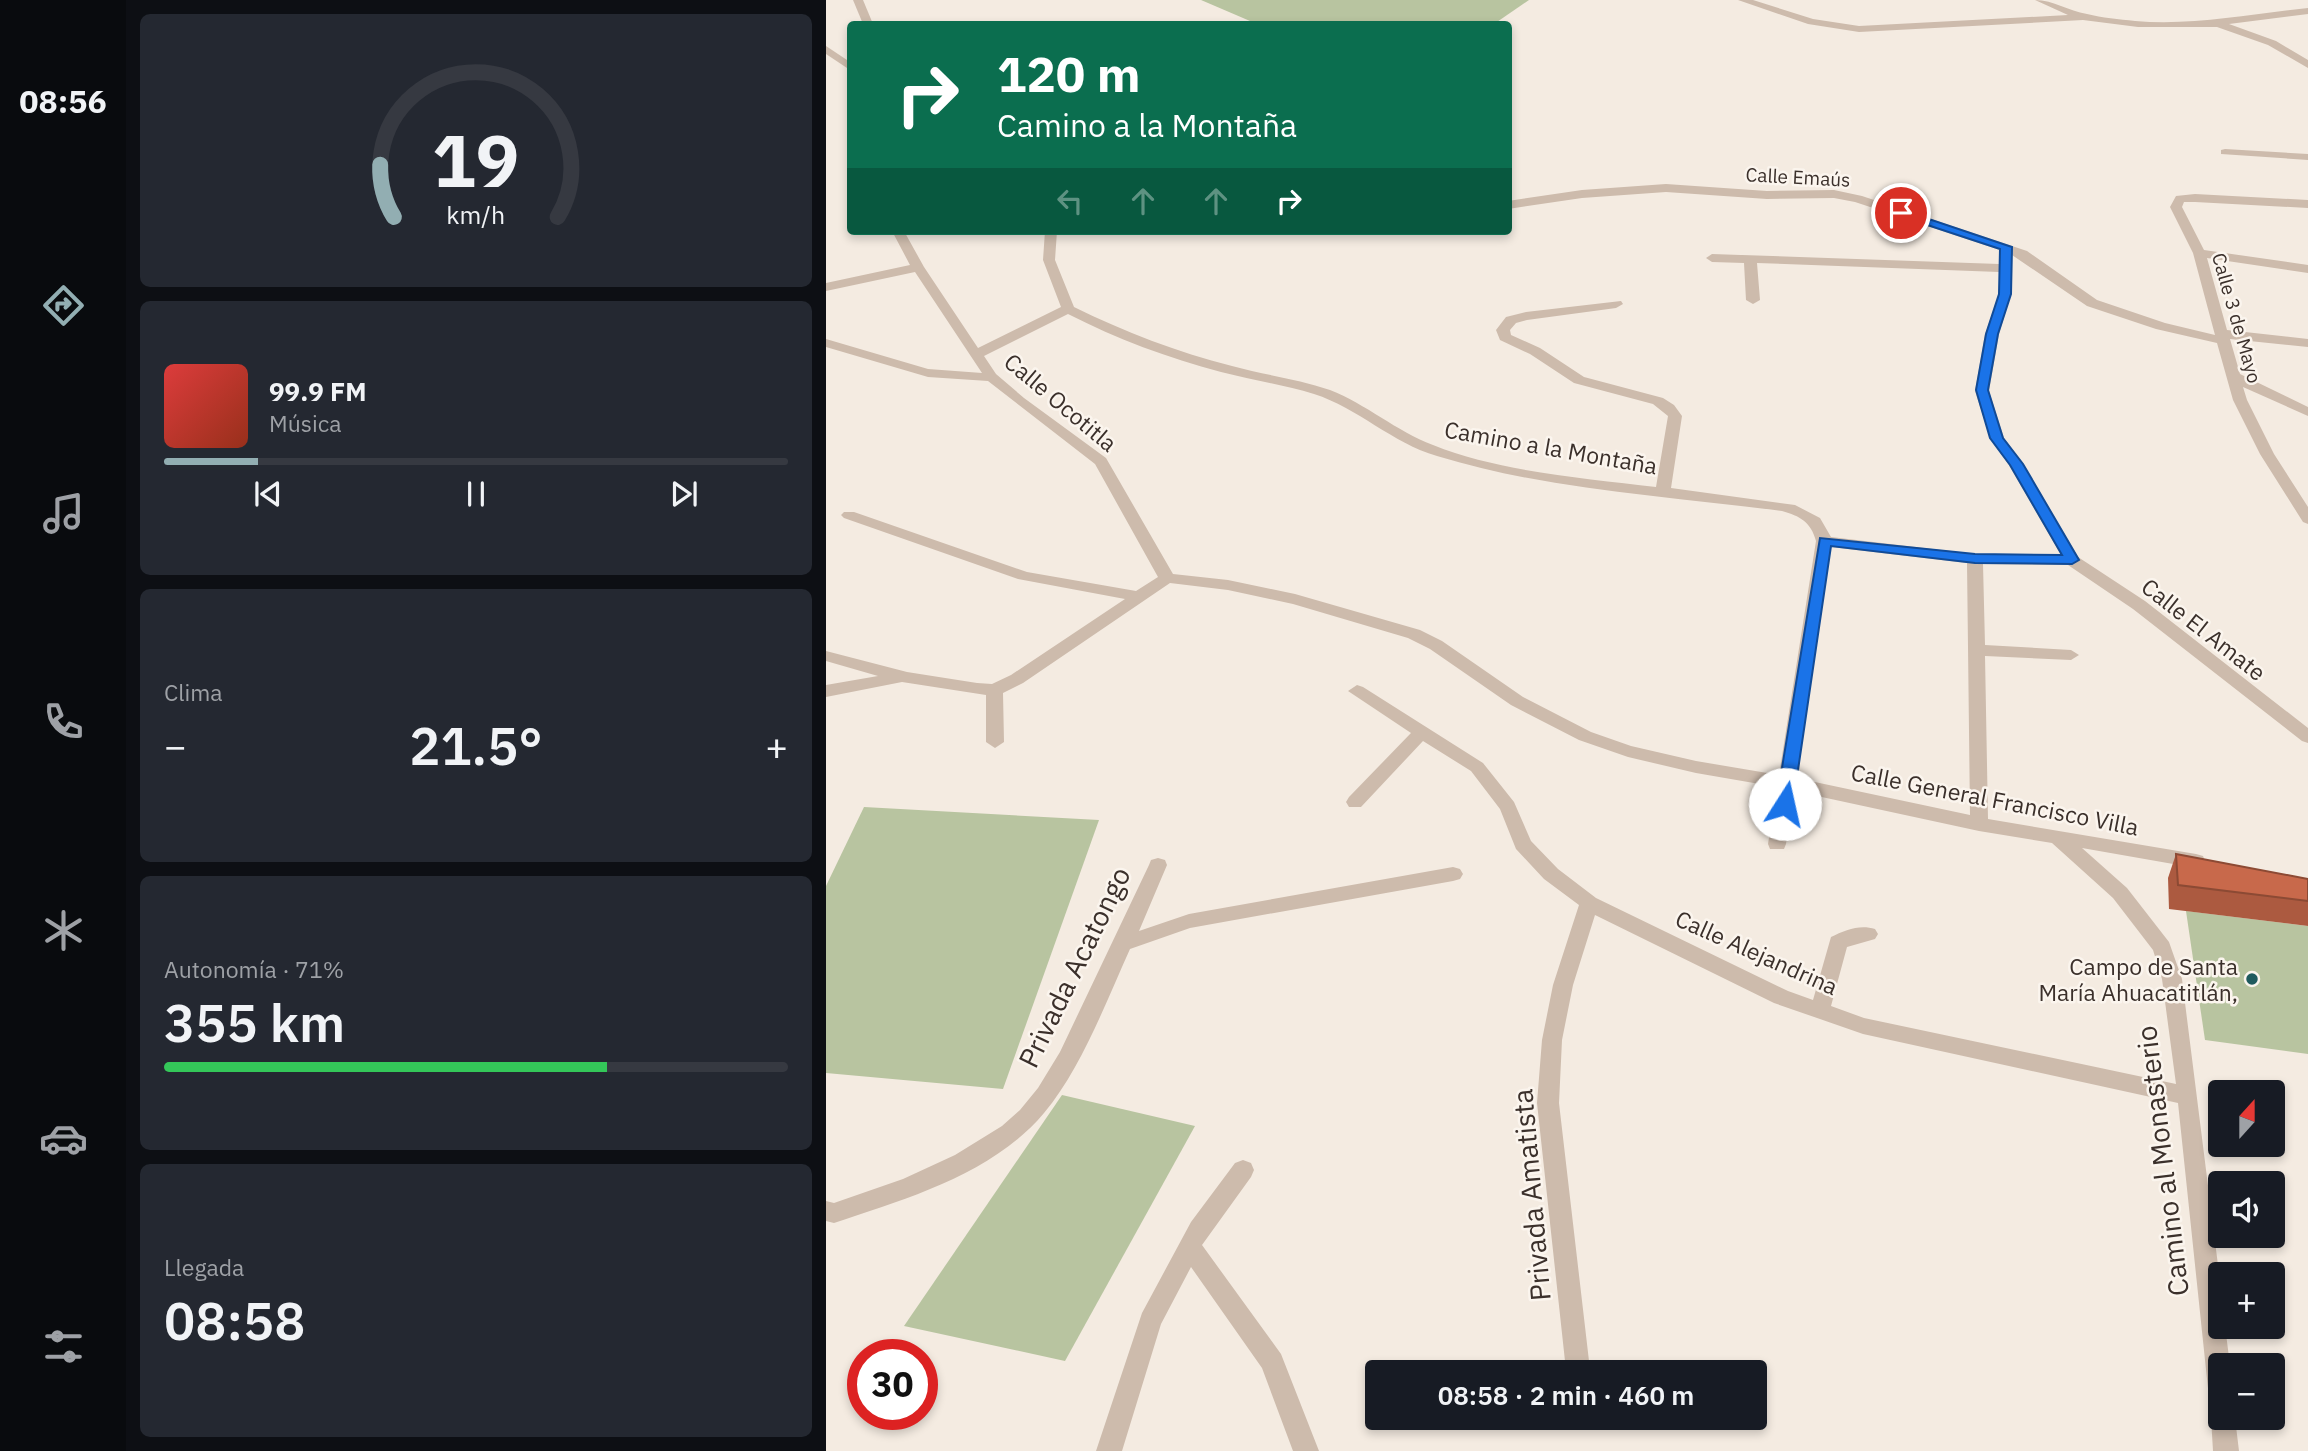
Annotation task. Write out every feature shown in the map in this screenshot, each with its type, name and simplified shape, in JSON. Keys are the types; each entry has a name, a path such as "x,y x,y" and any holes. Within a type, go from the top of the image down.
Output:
{"street":[{"path":"859,0 867,21"},
{"path":"1743,0 1812,22 1859,29 2083,16 2138,24 2218,24 2243,18 2308,11"},
{"path":"2039,0 2083,16"},
{"path":"2218,24 2272,43 2308,65"},
{"path":"826,49 847,65"},
{"path":"2225,152 2308,157"},
{"name":"Calle Emaús","path":"1512,204 1581,194 1666,188 1767,195 1834,194 1858,199 2006,247 2038,262 2092,303 2161,326 2224,338 2308,343"},
{"name":"Calle 3 de Mayo","path":"2305,512 2267,454 2240,400 2199,253 2176,207 2180,199 2195,198 2308,204"},
{"name":"Calle Ocotitla","path":"900,235 918,267 991,377 1101,461 1167,578"},
{"path":"976,354 1068,309 1049,260 1051,235"},
{"path":"2006,247 2005,294 1992,334 1982,390 1997,438 2023,475 2072,560"},
{"path":"2199,253 2308,269"},
{"path":"1712,258 2007,268"},
{"path":"1750,260 1753,300"},
{"path":"826,286 918,267"},
{"path":"1616,304 1526,316 1511,320 1503,330 1505,337 1535,351 1579,380 1658,401 1669,408 1675,416 1663,490"},
{"name":"Camino a la Montaña","path":"1068,309 1115,333 1178,356 1325,393 1357,408 1405,440 1440,453 1566,478 1798,509 1813,517 1822,529 1825,541"},
{"path":"826,343 933,374 971,379 991,377"},
{"path":"2232,376 2308,412"},
{"path":"2240,400 2273,397"},
{"path":"849,516 1024,576 1098,587 1138,597"},
{"path":"1777,844 1825,541 1975,559 2072,560"},
{"path":"1975,559 1979,824"},
{"name":"Calle El Amate","path":"2072,560 2138,605 2308,737"},
{"path":"826,656 907,678 994,690 1017,679 1167,578"},
{"name":"Calle General Francisco Villa","path":"1167,578 1228,585 1295,599 1415,634 1443,649 1517,701 1586,736 1628,751 1979,824 2215,864"},
{"path":"1976,650 2071,655"},
{"path":"826,691 843,685 907,678"},
{"path":"994,690 995,742"},
{"name":"Calle Alejandrina","path":"1357,691 1420,734 1477,767 1508,807 1523,844 1551,874 1589,903 1781,997 1863,1026 2188,1096"},
{"path":"1355,802 1420,734"},
{"name":"Camino al Monasterio","path":"2056,836 2120,893 2162,947 2172,979 2188,1096 2216,1353"},
{"name":"Privada Acatongo","path":"826,1211 834,1213 886,1196 974,1157 1028,1116 1061,1070 1125,943 1158,865"},
{"path":"1125,943 1189,921 1453,874"},
{"name":"Privada Amatista","path":"1577,1360 1548,1103 1554,1029 1563,985 1589,903"},
{"path":"1819,1010 1838,942 1850,936 1868,934"},
{"path":"1110,1451 1150,1321 1199,1229 1243,1170"},
{"path":"1190,1246 1272,1362 1306,1451"},
{"path":"2224,1430 2227,1451"}],"green space":[{"path":"1201,0 1529,0 1498,21 1250,21"},
{"path":"864,807 1099,820 1003,1089 826,1073 826,886"},
{"name":"Campo de Santa María Ahuacatitlán,","path":"2186,911 2308,926 2308,1054 2205,1040"},
{"path":"1062,1095 1195,1126 1065,1361 904,1326"}],"building":[{"path":"2176,854 2308,879 2308,901 2178,885"}],"place":[{"name":"Campo de Santa María Ahuacatitlán,","path":"2252,979"}],"route":[{"path":"1785,804 1825,541 1975,559 2072,560 2016,464 1997,438 1982,390 1992,334 2005,294 2006,247 1901,213"}]}
